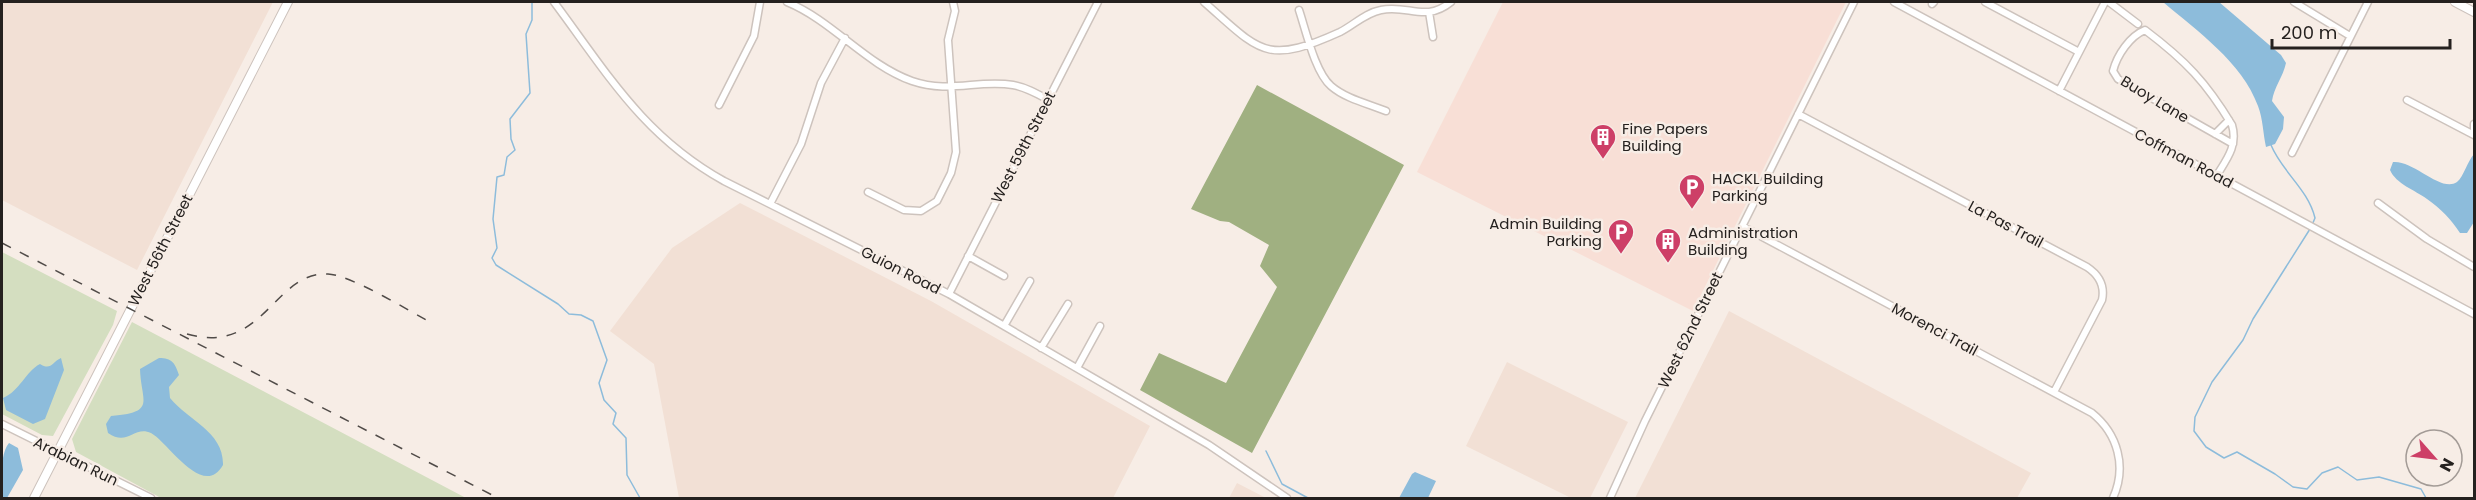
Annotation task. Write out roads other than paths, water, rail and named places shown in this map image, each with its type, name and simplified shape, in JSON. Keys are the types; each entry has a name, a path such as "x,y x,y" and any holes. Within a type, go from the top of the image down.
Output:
{"main road":[{"name":"West 56th Street","path":"34,498 288,2"},
{"path":"2455,2 2475,12"}],"street":[{"name":"Guion Road","path":"554,2 629,103 657,133 707,171 949,294 1221,453 1287,498"},
{"path":"718,105 754,36 760,2"},
{"path":"787,2 809,12 894,73 924,84 951,88 1009,84 1028,89 1047,99"},
{"path":"868,192 904,210 923,211 937,201 954,166 956,147 948,40 955,11 953,2"},
{"name":"West 59th Street","path":"949,294 1098,2"},
{"path":"1204,2 1259,48 1281,51 1340,32 1379,10 1429,12 1440,9 1451,2"},
{"name":"West 62nd Street","path":"1610,498 1645,421 1854,2"},
{"name":"Coffman Road","path":"1894,2 2475,314"},
{"path":"1985,2 2079,52"},
{"path":"2059,91 2107,2 2138,24"},
{"path":"2294,2 2350,36"},
{"path":"2292,153 2368,2"},
{"path":"1299,10 1321,73 1331,86 1386,111"},
{"path":"1429,12 1433,38"},
{"name":"Buoy Lane","path":"2229,120 2204,82 2176,53 2145,30 2136,34 2116,60 2114,71 2118,79 2234,144"},
{"path":"770,204 798,150 821,82 845,38"},
{"path":"2407,100 2475,135"},
{"name":"La Pas Trail","path":"1798,114 2087,267 2095,274 2102,286 2102,300 2054,392"},
{"path":"2215,134 2229,120 2235,133 2234,144 2217,175"},
{"path":"2378,203 2427,239 2475,267"},
{"name":"Morenci Trail","path":"1742,226 2087,410 2108,429 2116,446 2120,472 2113,498"},
{"path":"968,256 1004,276"},
{"path":"1004,326 1030,281"},
{"path":"1041,348 1068,304"},
{"path":"1077,368 1100,326"},
{"name":"Arabian Run","path":"2,424 151,498"}],"water":[{"path":"2163,2 2219,2 2281,55 2286,63 2272,101 2284,117 2283,129 2275,144 2266,147 2258,106 2251,90 2230,61"},
{"path":"2474,154 2474,222 2467,233 2460,233 2441,210 2401,183 2390,170 2393,162 2401,163 2435,180 2451,184 2457,182 2464,173"},
{"path":"61,358 64,370 45,419 33,424 6,410 3,398 14,391 35,367 40,364 47,367"},
{"path":"159,358 172,362 179,375 169,387 170,398 204,427 218,444 223,465 215,474 206,476 196,473 151,433 145,431 121,438 108,433 106,424 111,416 135,412 141,408 143,397 140,369"},
{"path":"9,443 18,448 23,470 7,498 2,498 3,461"},
{"path":"1415,472 1436,481 1428,498 1399,498 1412,474"}],"waterway":[{"path":"532,2 532,20 526,34 530,93 510,119 511,139 515,150 507,157 504,175 497,177 493,219 497,248 492,258 496,265 558,304 569,314 581,315 593,321 607,360 599,383 604,400 616,413 613,424 626,438 627,475 640,498"},
{"path":"2271,145 2307,198 2315,218 2312,225"},
{"path":"2310,229 2253,319 2243,340 2212,382 2195,417 2194,431 2206,447 2224,458 2237,452 2293,487 2307,489 2322,473 2338,467 2357,480 2379,477 2421,489 2426,498"},
{"path":"1266,451 1282,484 1308,498"}],"railway":[{"path":"2,243 498,498"},
{"path":"187,334 213,338 234,333 251,324 294,285 310,277 328,274 351,280 432,323"}],"place":[{"name":"Fine Papers Building","path":"1603,160"},
{"name":"HACKL Building Parking","path":"1692,210"},
{"name":"Admin Building Parking","path":"1621,255"},
{"name":"Administration Building","path":"1668,264"}]}
